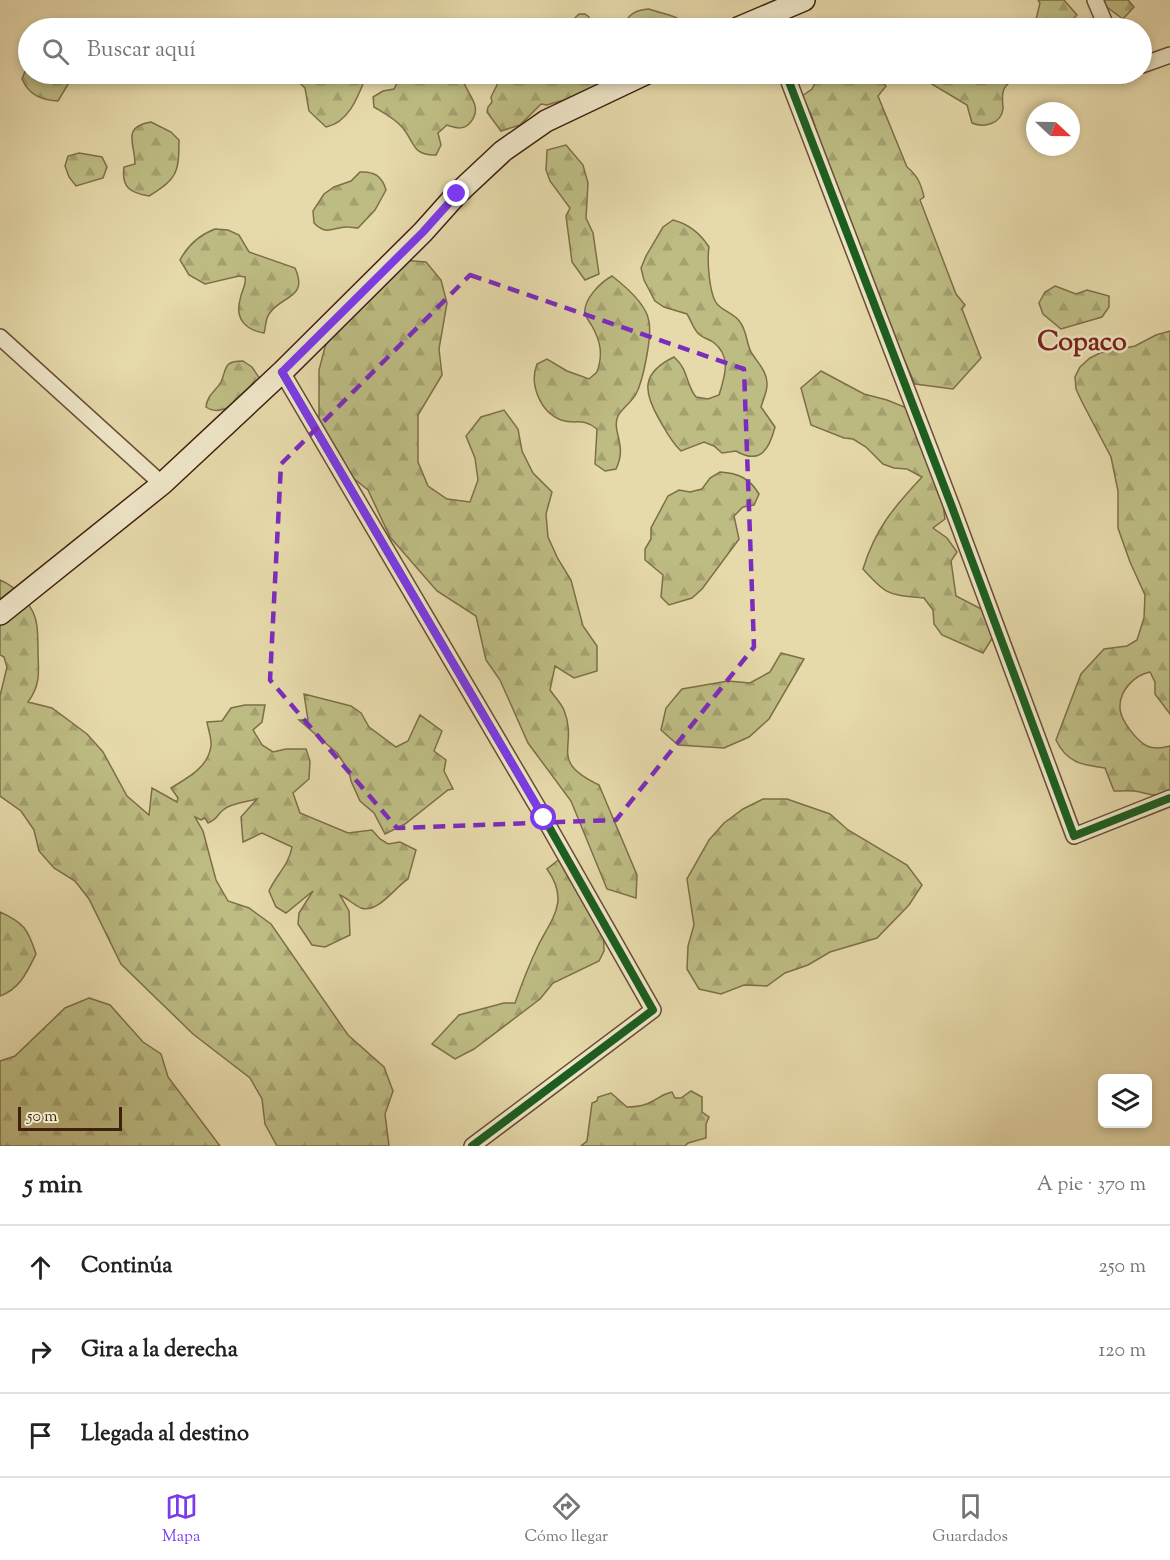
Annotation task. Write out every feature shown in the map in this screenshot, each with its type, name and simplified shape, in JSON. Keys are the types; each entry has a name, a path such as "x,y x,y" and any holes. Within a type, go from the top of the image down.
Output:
{"street":[{"path":"773,18 804,0"},
{"path":"1095,0 1103,18"},
{"path":"1152,61 1170,55"},
{"path":"0,614 162,484 282,372 423,232 457,194 503,151 546,121 624,84"},
{"path":"790,84 952,507 1074,836 1170,798"},
{"path":"0,337 162,484"},
{"path":"282,372 544,818 653,1010 472,1146"}],"highlighted area":[{"path":"470,275 744,369 754,647 616,820 397,828 270,680 281,464"}],"green space":[{"path":"1038,0 1064,0 1077,15 1074,18 1036,18 1040,3"},
{"path":"1102,0 1128,0 1134,7 1122,18 1104,5"},
{"path":"649,9 678,18 628,18 640,10"},
{"path":"579,14 585,14 589,18 575,18"},
{"path":"25,84 68,84 58,101 41,98"},
{"path":"301,84 363,84 347,113 334,124 326,127 309,111 305,88"},
{"path":"397,84 465,84 474,102 475,113 467,126 459,128 447,125 438,133 441,145 436,155 428,155 418,151 399,124 374,107 373,97 383,91 394,89"},
{"path":"498,84 601,84 597,89 576,100 541,104 520,125 501,131 487,112 492,102 491,97"},
{"path":"814,84 884,84 886,86 878,96 907,167 920,184 924,197 920,200 956,294 965,305 962,309 981,358 953,389 915,384 857,254 811,114 802,96 812,89"},
{"path":"932,84 1008,84 1003,94 1002,114 991,124 972,123 967,105"},
{"path":"151,122 171,132 179,140 179,151 177,168 171,180 149,196 132,191 126,185 123,174 124,167 135,164 133,132 142,124"},
{"path":"566,145 583,165 588,183 586,218 593,233 599,274 585,280 572,262 566,216 570,208 550,181 546,170 547,150"},
{"path":"79,153 102,157 107,167 103,178 76,186 65,166 68,156"},
{"path":"360,172 377,175 386,190 375,210 358,228 343,227 327,230 314,223 313,211 324,194 334,187 351,181"},
{"path":"673,220 694,230 709,247 709,277 715,300 740,322 751,352 766,376 767,388 761,407 775,427 770,442 757,456 744,455 736,451 722,453 714,446 704,442 681,451 669,436 650,400 648,384 651,376 663,363 674,357 685,372 696,397 708,399 719,395 725,374 725,360 719,348 698,333 687,314 664,307 655,301 644,280 641,268 646,256 663,227"},
{"path":"215,229 228,230 239,235 249,252 295,268 299,286 292,295 269,314 264,333 247,326 240,318 239,306 245,277 239,276 205,284 189,275 180,260 194,241"},
{"path":"401,260 426,262 441,280 447,303 439,349 442,375 418,415 418,462 428,486 447,499 470,502 478,480 475,458 466,436 481,417 504,410 518,429 522,451 533,473 552,492 546,514 548,537 571,580 583,626 597,646 597,671 574,678 555,666 550,690 563,707 568,723 569,760 583,776 599,785 637,875 636,898 607,889 571,801 528,743 500,680 486,660 476,616 437,591 390,537 368,490 332,461 319,418 319,370 325,347 335,328"},
{"path":"612,276 640,303 647,316 650,329 639,388 616,422 620,446 619,460 616,469 605,471 595,464 597,429 588,423 561,420 547,411 538,396 534,380 537,364 547,359 567,371 589,379 597,372 600,360 599,343 585,314 585,308 594,292"},
{"path":"1055,286 1076,294 1087,290 1109,296 1109,307 1102,317 1061,329 1043,314 1039,303 1045,292"},
{"path":"1170,331 1170,714 1155,694 1155,682 1150,672 1139,676 1129,684 1120,701 1121,713 1134,735 1147,746 1161,748 1170,746 1170,790 1155,795 1134,791 1114,791 1105,768 1076,762 1065,754 1056,740 1081,674 1104,649 1127,646 1137,640 1144,618 1145,595 1118,528 1118,491 1111,457 1076,389 1075,377 1080,367 1100,353 1135,346 1156,335"},
{"path":"243,361 252,367 262,382 228,408 213,410 206,407 210,396 221,382 227,366 232,362"},
{"path":"821,371 864,394 907,408 939,474 945,519 933,528 947,538 957,552 951,561 956,596 991,614 993,637 983,653 942,635 934,624 933,610 924,598 890,593 878,585 863,569 873,542 887,519 922,477 907,469 883,464 866,447 853,439 844,438 811,425 801,388"},
{"path":"720,472 743,478 752,484 759,494 754,505 743,507 734,516 739,539 702,589 692,598 669,605 661,597 663,575 645,560 645,549 651,539 651,528 668,496 679,490 690,492 702,489 710,478"},
{"path":"0,580 13,587 29,605 36,619 37,685 28,702 52,708 87,734 103,752 127,796 149,815 152,788 177,802 178,798 171,788 196,772 206,760 211,743 207,722 222,721 231,708 265,705 262,722 253,730 262,745 273,752 286,749 306,749 310,761 309,779 293,793 300,813 348,833 372,830 388,844 400,842 416,850 408,879 374,907 361,908 340,895 349,911 350,935 325,947 312,945 298,924 299,913 313,891 286,913 276,907 269,891 288,859 292,847 262,833 243,842 241,817 257,799 226,808 208,823 205,818 201,820 195,817 203,831 216,880 228,901 249,908 271,924 348,1035 384,1067 393,1091 385,1114 389,1146 277,1146 265,1124 262,1099 250,1078 193,1034 121,964 89,899 75,881 54,868 39,851 34,830 21,811 0,796 0,696 7,667 4,657 0,655"},
{"path":"781,653 804,659 769,719 749,737 724,748 678,745 661,730 666,708 682,689 728,681 750,683 770,672"},
{"path":"304,694 351,706 361,713 369,727 396,747 408,741 420,715 442,731 434,751 446,760 444,771 453,789 448,790 405,824 385,834 374,813 360,801 349,771 337,753 299,720 308,720"},
{"path":"763,799 787,799 830,814 848,830 907,865 922,885 909,905 877,938 830,952 808,965 785,973 767,986 744,985 721,994 699,989 687,969 688,946 694,925 687,879 709,840 724,823 743,809"},
{"path":"561,858 603,922 604,951 599,961 553,983 540,999 474,1049 455,1059 432,1044 459,1015 504,1003 515,1003 556,909 557,891 554,880 547,869"},
{"path":"0,912 24,928 36,954 18,984 0,996"},
{"path":"89,998 110,1005 143,1042 161,1054 168,1077 220,1146 0,1146 0,1061 15,1056 65,1008"},
{"path":"691,1091 702,1097 702,1112 709,1117 706,1124 706,1138 685,1146 581,1146 587,1141 592,1103 597,1101 598,1097 611,1093 627,1107 634,1107 647,1104 672,1092 675,1098 681,1098"}],"cycle path":[{"path":"790,84 952,507 1074,836 1170,798"},
{"path":"282,372 544,818 653,1010 472,1146"}],"district":[{"name":"Copaco","path":"1082,343"}],"route":[{"path":"457,194 423,232 282,372 544,818"}]}
